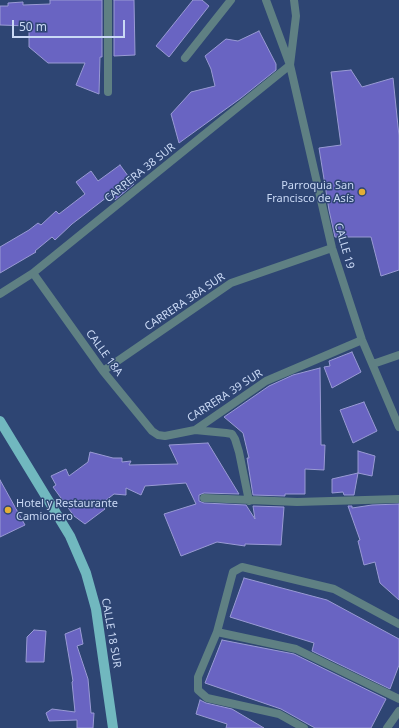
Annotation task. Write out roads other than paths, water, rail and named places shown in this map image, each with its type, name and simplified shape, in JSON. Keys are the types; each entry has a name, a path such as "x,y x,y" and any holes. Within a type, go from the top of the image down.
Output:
{"main road":[{"name":"CALLE 18 SUR","path":"0,421 70,536 86,573 96,608 113,728"}],"street":[{"path":"108,0 108,92"},
{"path":"185,58 231,0"},
{"name":"CALLE 19","path":"266,0 290,65 332,248 362,340 399,427"},
{"name":"CALLE 19","path":"290,65 296,16 294,0"},
{"name":"CARRERA 38 SUR","path":"0,294 34,273 290,65"},
{"name":"CARRERA 38A SUR","path":"103,372 231,283 332,248"},
{"name":"CALLE 18A","path":"34,273 103,372 152,431 158,435 165,436"},
{"name":"CARRERA 39 SUR","path":"165,436 195,430 266,381 362,340"},
{"path":"373,364 399,355"},
{"path":"195,430 232,434 239,452 249,501"},
{"path":"204,498 297,502 399,499"},
{"path":"304,728 279,714 207,698 198,690 198,677 217,632 233,572 242,567 334,589 399,624"},
{"path":"217,632 296,649 399,699"},
{"path":"387,728 399,711"}],"place":[{"name":"Parroquia San Francisco de Asís","path":"362,192"},
{"name":"Hotel y Restaurante Camionero","path":"8,510"}]}
